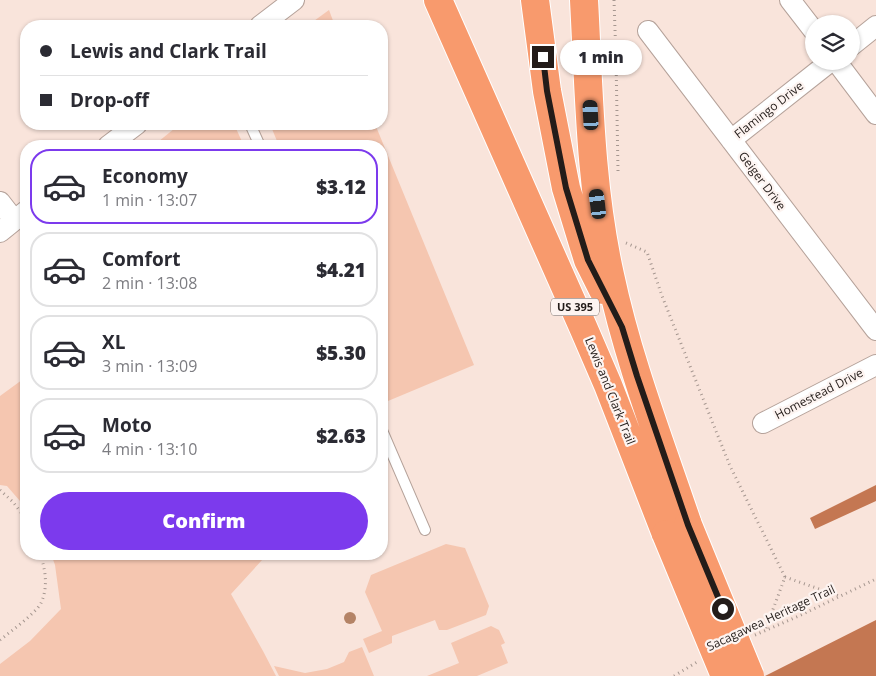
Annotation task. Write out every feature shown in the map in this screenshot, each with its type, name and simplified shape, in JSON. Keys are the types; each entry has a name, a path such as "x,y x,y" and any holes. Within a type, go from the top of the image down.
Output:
{"highway":[{"name":"Lewis and Clark Trail","path":"438,0 608,385 677,530 750,676"},
{"path":"444,0 474,82"},
{"path":"535,0 547,91 566,188 588,260 622,327"},
{"name":"Lewis and Clark Trail","path":"584,0 596,186 609,274 677,530 725,676"}],"street":[{"path":"268,20 294,0"},
{"path":"790,0 805,19"},
{"path":"860,39 876,26"},
{"name":"Geiger Drive","path":"648,32 876,330"},
{"name":"Flamingo Drive","path":"731,140 820,70"},
{"path":"843,70 876,114"},
{"path":"116,140 129,130"},
{"path":"0,202 13,221"},
{"name":"Homestead Drive","path":"763,423 876,365"}],"lane":[{"path":"388,444 425,530"}],"path":[{"path":"614,0 618,174"},
{"path":"625,251 622,242 647,252 662,296 730,466 785,577 839,596"},
{"path":"0,490 20,511"},
{"path":"0,640 40,605 46,586 43,560"},
{"path":"765,630 785,577"},
{"name":"Sacagawea Heritage Trail","path":"747,638 876,579"},
{"name":"Sacagawea Heritage Trail","path":"674,676 700,661"}],"shaded area":[{"path":"329,10 333,20 315,20"},
{"path":"173,130 237,130 241,140 160,140"},
{"path":"272,130 377,130 382,140 277,140"},
{"path":"388,156 474,365 388,401"},
{"path":"20,381 20,501 7,486 0,485 0,396"},
{"path":"876,485 876,501 815,529 810,518"},
{"path":"446,544 465,548 489,606 486,615 447,630 439,630 435,620 392,636 392,643 369,653 363,639 382,631 365,592 371,575"},
{"path":"53,560 262,560 231,594 276,676 0,676 0,664 30,641 61,609"},
{"path":"876,620 876,676 765,676"},
{"path":"491,626 499,630 505,643 501,645 508,663 477,676 427,676 459,663 451,643"},
{"path":"362,647 374,676 279,676 274,666 305,673 327,669 344,662 349,652"}],"route":[{"path":"543,57 547,91 566,188 588,260 622,327 688,525 723,609"}]}
